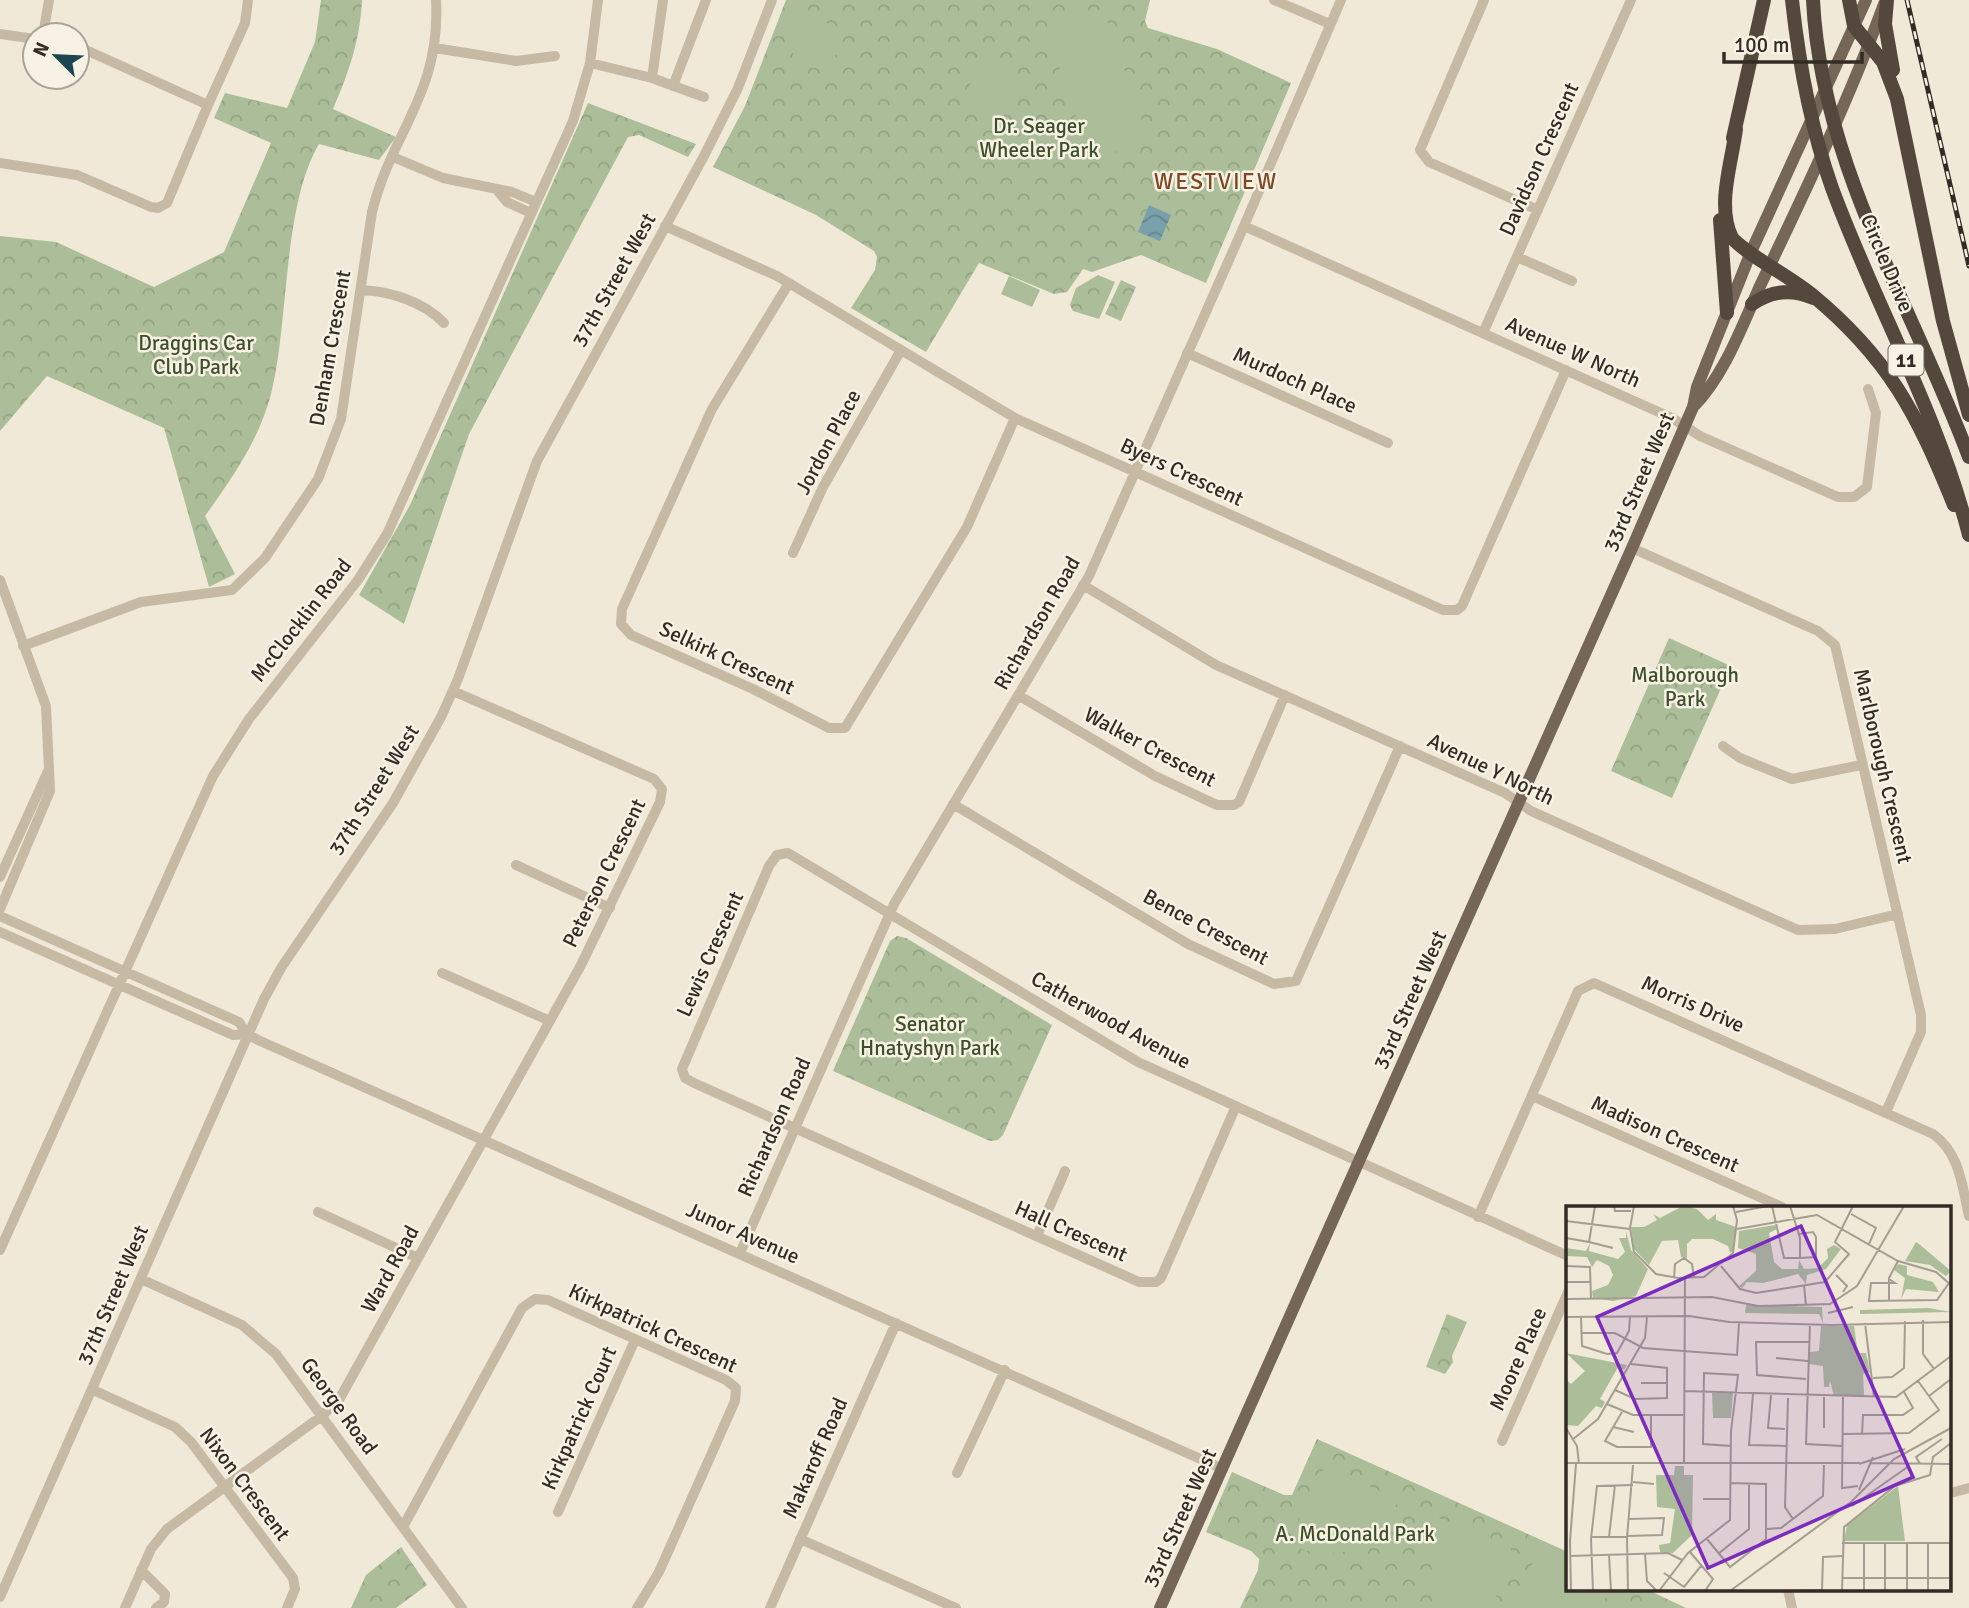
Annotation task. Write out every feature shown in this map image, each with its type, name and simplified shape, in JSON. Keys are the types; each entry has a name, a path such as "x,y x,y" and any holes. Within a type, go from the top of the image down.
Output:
{"highway":[{"path":"1727,313 1720,211 1764,0"},
{"name":"Circle Drive","path":"1792,0 1800,73 1832,187 1933,422 1955,480 1969,535"},
{"name":"Circle Drive","path":"1813,0 1822,83 1846,163 1969,457"},
{"path":"1849,0 1854,26 1884,62 1896,99"},
{"path":"1886,0 1887,48 1896,99 1943,321 1969,415"},
{"path":"1735,129 1726,198 1726,223 1732,238 1829,308 1875,355 1903,394 1926,435 1969,543"},
{"path":"1752,304 1769,294 1793,292 1808,296 1829,308"}],"main road":[{"name":"33rd Street West","path":"1160,1608 1632,548 1685,427 1697,387 1751,252 1866,0"},
{"name":"33rd Street West","path":"1693,407 1708,392 1771,264 1886,0"}],"street":[{"path":"45,21 49,0"},
{"path":"0,163 77,175 158,208 167,203 245,23 248,0"},
{"name":"Denham Crescent","path":"23,646 141,602 232,590 251,574 302,506 327,457 345,399 373,204 427,83 435,48 436,0"},
{"name":"McClocklin Road","path":"0,1250 203,796 224,756 249,719 358,580 395,520 573,121 590,63 598,0"},
{"path":"652,78 663,0"},
{"path":"673,86 706,0"},
{"name":"37th Street West","path":"0,1597 247,1034 281,968 408,779 453,691 537,461 738,88 772,0"},
{"path":"1274,0 1330,24"},
{"name":"Richardson Road","path":"740,1253 890,914 1083,585 1244,226 1340,0"},
{"path":"1484,0 1420,150 1429,162 1538,210"},
{"name":"Davidson Crescent","path":"1483,333 1631,0"},
{"path":"0,34 21,36"},
{"path":"435,48 516,61 555,56"},
{"path":"91,52 208,104"},
{"path":"590,63 652,78 704,97"},
{"path":"393,157 443,178 512,192 536,202"},
{"path":"498,191 507,202 531,213"},
{"name":"Byers Crescent","path":"666,226 789,283 1016,418 1443,610 1458,610 1462,606 1566,370"},
{"name":"Avenue W North","path":"1244,226 1672,418 1685,427 1830,494 1854,497 1867,487 1876,413 1868,389"},
{"path":"1517,257 1572,281"},
{"name":"Selkirk Crescent","path":"789,283 703,427 622,609 621,624 631,635 753,689 829,728 845,728 967,527 1016,418"},
{"path":"361,290 382,292 417,304 444,323"},
{"name":"Jordon Place","path":"793,553 823,487 901,351"},
{"name":"Murdoch Place","path":"1187,353 1388,443"},
{"name":"Marlborough Crescent","path":"1632,548 1818,631 1835,645 1861,765 1920,1005 1921,1032 1886,1112"},
{"path":"0,580 46,706 50,792 0,909"},
{"name":"Avenue Y North","path":"1083,585 1206,660 1505,793 1531,811 1798,930 1835,929 1898,914"},
{"name":"Peterson Crescent","path":"453,691 654,779 660,785 660,802 610,908 485,1139"},
{"name":"Walker Crescent","path":"1018,695 1155,776 1217,805 1227,806 1239,802 1285,695"},
{"name":"Bence Crescent","path":"953,804 1188,944 1274,984 1285,985 1296,981 1400,746"},
{"path":"1723,746 1740,758 1792,779 1861,765"},
{"path":"0,877 48,771"},
{"path":"0,848 21,857"},
{"name":"Lewis Crescent","path":"795,1128 685,1078 682,1069 769,866 777,855 795,855 890,914"},
{"path":"516,865 610,908"},
{"name":"Catherwood Avenue","path":"890,914 1128,1056 1566,1255"},
{"name":"Junor Avenue","path":"0,916 239,1022 247,1034"},
{"name":"Junor Avenue","path":"0,932 233,1035 247,1034 1223,1469"},
{"path":"442,973 550,1021"},
{"name":"Morris Drive","path":"1478,1217 1578,991 1594,983 1886,1112 1947,1144 1955,1158 1969,1216"},
{"name":"Madison Crescent","path":"1532,1096 1780,1206"},
{"name":"Hall Crescent","path":"795,1128 1139,1282 1156,1282 1161,1278 1236,1107"},
{"name":"Ward Road","path":"125,1608 151,1549 167,1529 323,1415 340,1398 485,1139"},
{"path":"1037,1236 1065,1171"},
{"path":"318,1212 418,1258"},
{"name":"George Road","path":"141,1279 225,1316 254,1333 276,1353 462,1608"},
{"name":"Moore Place","path":"1502,1441 1566,1297"},
{"name":"Kirkpatrick Crescent","path":"403,1527 522,1308 541,1298 548,1300 726,1380 736,1388 738,1394 659,1572 637,1608"},
{"name":"Makaroff Road","path":"769,1608 896,1323"},
{"name":"Kirkpatrick Court","path":"558,1512 635,1340"},
{"path":"957,1473 1004,1370"},
{"name":"Nixon Crescent","path":"93,1390 175,1427 191,1441 293,1578 295,1589 287,1608"},
{"path":"1952,1492 1969,1488"},
{"path":"800,1539 956,1608"},
{"path":"141,1570 165,1594 164,1601 156,1608"},
{"path":"1787,1590 1792,1608"}],"green space":[{"name":"Draggins Car Club Park","path":"321,0 362,0 353,56 333,109 396,137 379,160 319,144 307,169 293,230 272,390 261,424 245,456 205,516 235,574 209,587 164,428 47,376 0,431 0,236 56,242 154,287 224,252 271,143 214,118 225,93 287,108 315,42"},
{"name":"Dr. Seager Wheeler Park","path":"786,0 1150,0 1145,21 1148,28 1217,49 1291,83 1206,283 1141,255 1092,272 1083,269 1067,292 1054,294 979,263 926,352 851,308 875,270 877,257 874,251 816,215 713,167 745,106"},
{"path":"1103,9 1149,140 1092,160 1046,29"},
{"path":"796,10 830,25 835,30 841,47 829,65 813,68 794,57 790,40 787,39 790,15"},
{"path":"990,63 1012,63 1018,69 1020,89 1017,90 1008,110 996,115 978,109 968,92 972,78"},
{"path":"588,103 696,144 688,157 639,135 628,137 469,434 404,624 359,595 410,505"},
{"path":"1098,275 1115,282 1099,319 1073,311 1070,305 1076,288"},
{"path":"1009,276 1040,290 1032,307 1001,294"},
{"path":"1121,280 1136,287 1121,321 1105,314"},
{"name":"Malborough Park","path":"1669,638 1731,666 1672,798 1611,771"},
{"name":"Senator Hnatyshyn Park","path":"897,936 906,938 1052,1025 1003,1135 998,1140 990,1141 833,1071 890,941"},
{"path":"1447,1314 1467,1322 1452,1356 1453,1362 1445,1374 1426,1367"},
{"name":"A. McDonald Park","path":"1317,1439 1566,1551 1566,1590 1648,1590 1686,1608 1240,1608 1258,1570 1259,1559 1251,1551 1206,1532 1232,1472 1284,1495 1292,1495"},
{"path":"1330,1468 1399,1500 1370,1538 1351,1550 1322,1554 1288,1545 1321,1471"},
{"path":"1436,1517 1510,1547 1513,1556 1491,1608 1452,1608 1443,1596 1433,1575 1430,1555"},
{"path":"1548,1546 1566,1554 1566,1590 1610,1590 1599,1608 1513,1608 1539,1549"},
{"path":"401,1547 427,1585 396,1608 351,1608 366,1575"}],"water":[{"path":"1149,205 1171,215 1160,241 1138,232"}],"railway":[{"path":"1907,0 1969,266"}],"district":[{"name":"WESTVIEW","path":"1216,181"}]}
